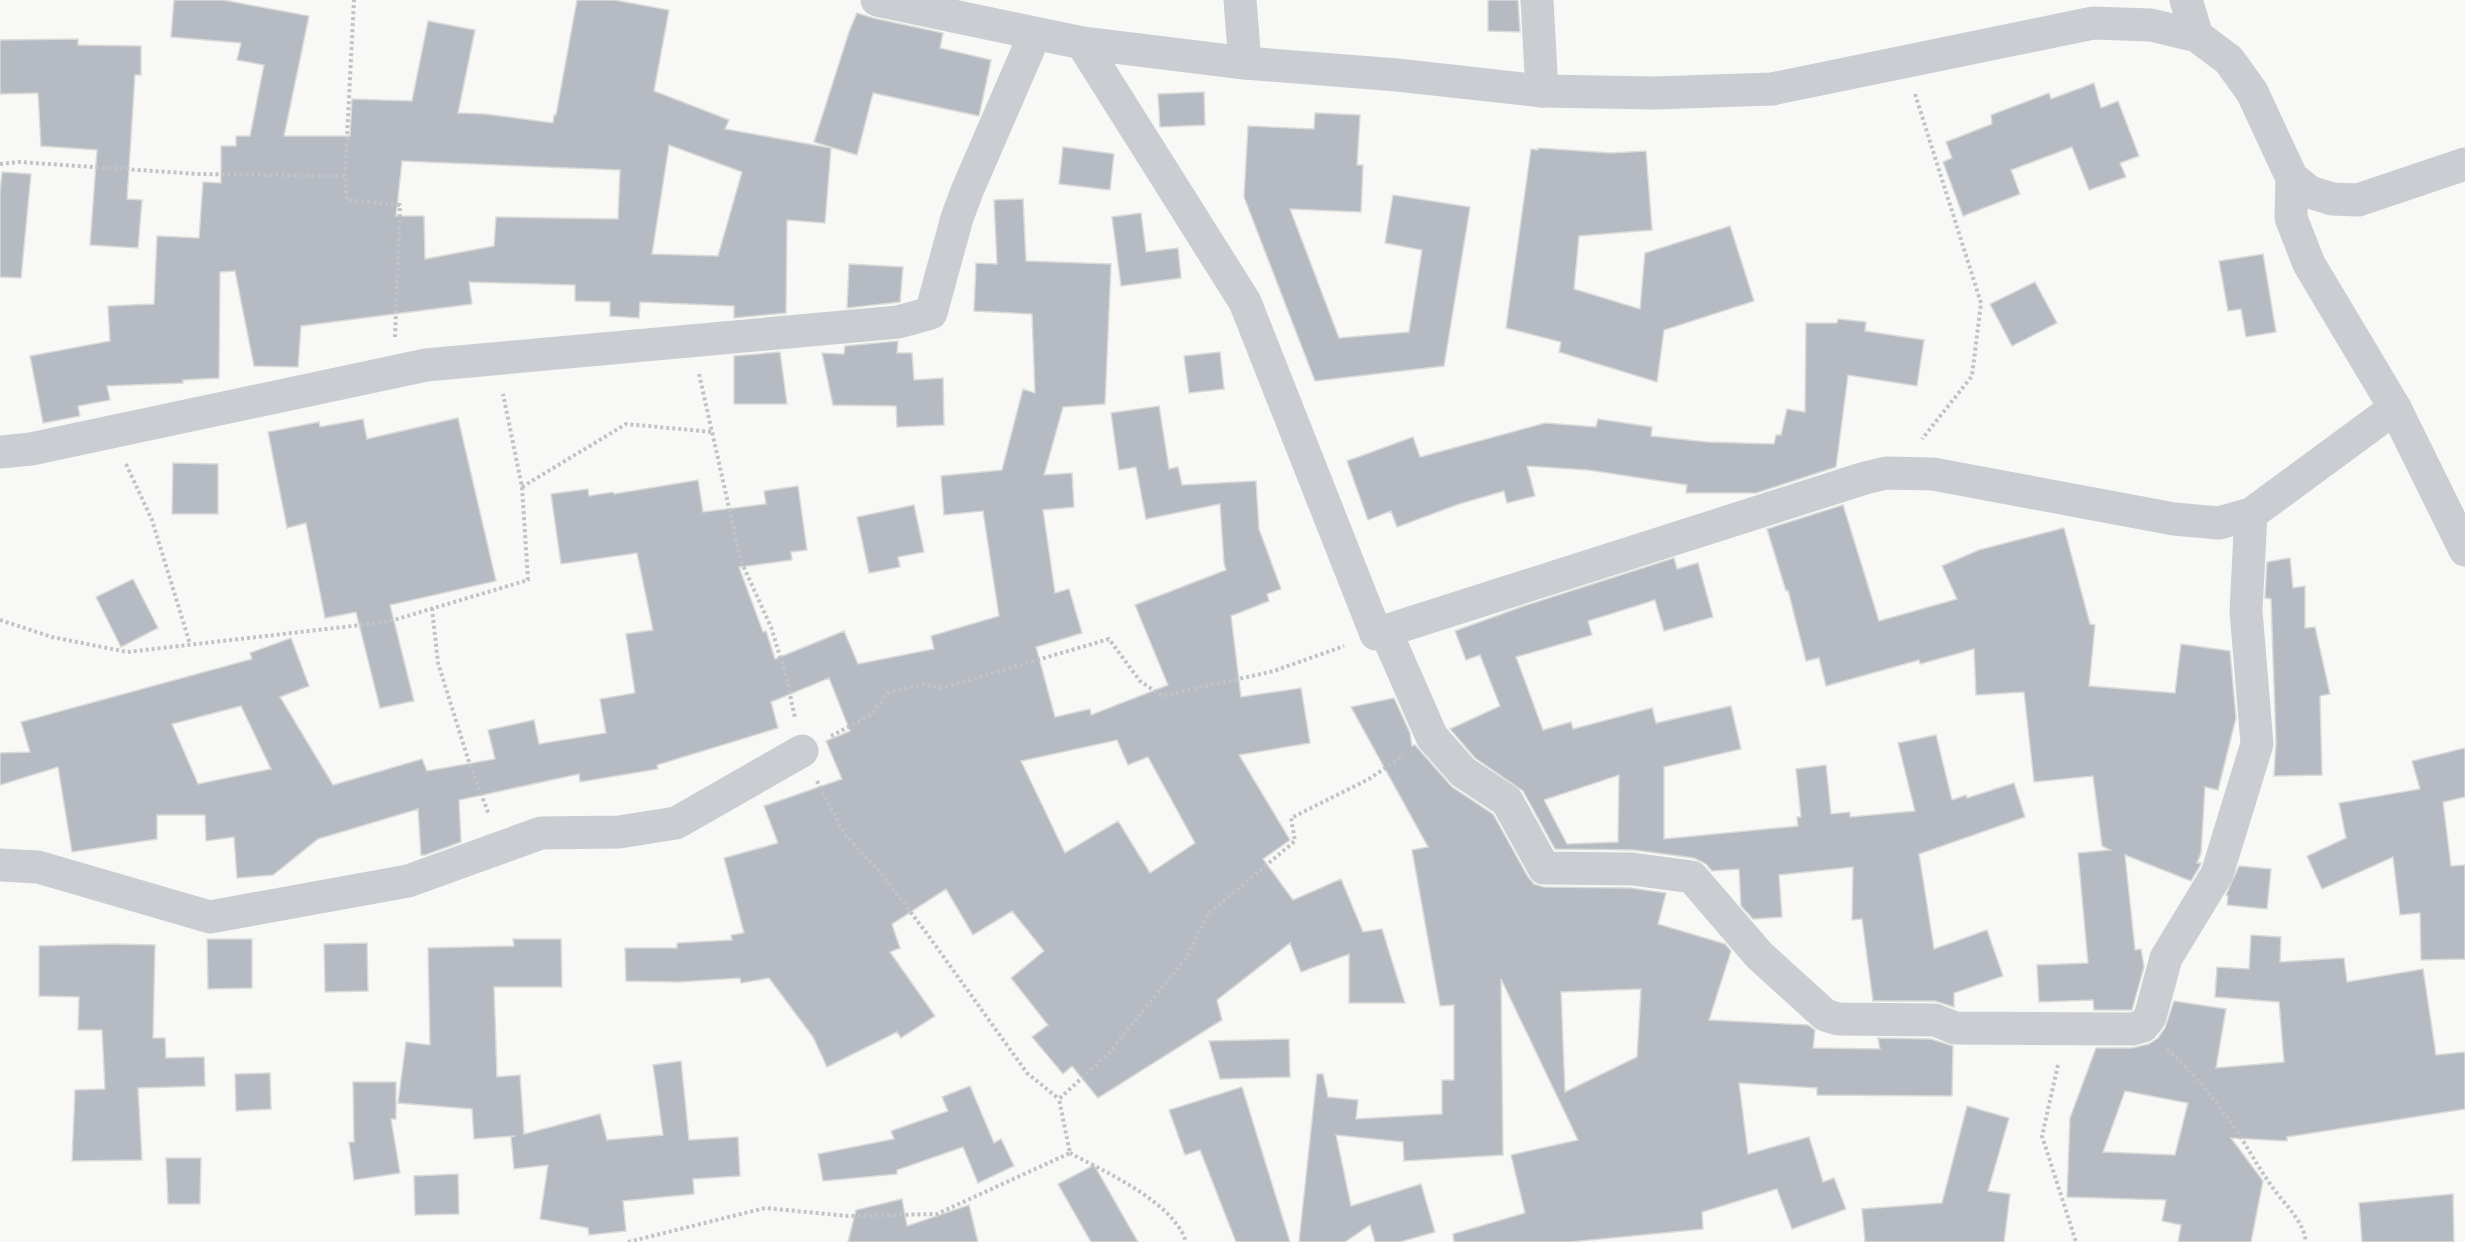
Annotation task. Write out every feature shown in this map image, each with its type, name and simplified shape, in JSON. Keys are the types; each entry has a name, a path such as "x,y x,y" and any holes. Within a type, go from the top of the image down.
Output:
{"street":[{"path":"877,0 1082,43 1245,63 1397,75 1542,91 1655,93 1772,89 2093,23 2151,25 2197,36 2229,60 2252,92 2292,178 2291,218 2309,264 2395,408 2465,550"},
{"path":"1240,0 1245,63"},
{"path":"1537,0 1542,91"},
{"path":"2186,0 2197,36"},
{"path":"0,452 31,449 426,365 898,322 931,313 957,218 967,191 1035,34"},
{"path":"1082,43 1245,302 1381,633 1432,737 1463,772 1508,801 1544,868 1632,869 1692,878 1759,955 1825,1015 1838,1019 1935,1020 1955,1029 2132,1029 2143,1026 2150,1017 2166,958 2217,874 2257,744 2246,611 2251,514"},
{"path":"2292,178 2310,192 2332,199 2358,200 2465,164"},
{"path":"1381,633 1886,473 1933,474 2174,519 2219,523 2251,514 2395,408"},
{"path":"0,865 38,867 210,917 408,881 541,833 619,832 676,823 802,751"}],"path":[{"path":"354,0 345,176 347,200 400,205 395,347 399,370"},
{"path":"1886,473 1919,442 1972,376 1982,303 1904,62"},
{"path":"0,164 20,162 198,174 345,176"},
{"path":"0,620 51,638 128,652 387,622 528,580 522,488 495,357"},
{"path":"522,488 626,424 713,432"},
{"path":"112,432 152,520 190,644"},
{"path":"432,608 438,663 468,759 501,846"},
{"path":"802,751 871,715 887,693 923,684 942,688 1109,639 1140,681 1162,696 1274,671 1381,633"},
{"path":"1070,1153 1059,1099 1123,1037 1186,958 1208,914 1295,841 1291,818 1369,779 1432,737"},
{"path":"2143,1026 2195,1075 2237,1131 2275,1191 2295,1215 2304,1230 2306,1242"},
{"path":"2066,1029 2042,1136 2076,1242"},
{"path":"628,1242 765,1208 849,1216 937,1214 1070,1153"},
{"path":"1070,1153 1141,1191 1182,1230 1186,1242"}],"building":[{"path":"174,0 223,0 309,16 284,136 350,136 352,99 412,101 428,21 475,30 458,113 485,114 553,123 577,0 614,0 669,10 654,91 729,120 725,129 831,148 825,223 787,220 786,313 734,318 734,306 640,302 639,318 610,316 610,302 575,301 575,285 469,282 472,304 301,326 298,367 254,366 235,271 220,272 219,378 183,380 183,383 107,386 110,400 78,406 80,416 43,423 30,356 110,341 108,306 154,304 157,236 199,238 203,182 221,183 221,146 236,146 236,136 250,136 264,65 237,60 241,43 171,37","holes":["669,145 742,172 718,256 652,254","402,161 620,170 618,219 496,217 494,246 425,259 424,216 396,216"]},
{"path":"1488,0 1518,0 1520,32 1488,31"},
{"path":"857,13 943,33 940,48 991,60 979,116 873,93 857,155 814,142"},
{"path":"78,39 78,45 141,46 141,75 135,75 127,199 142,200 138,248 90,245 97,150 41,146 38,93 0,94 0,40"},
{"path":"2094,83 2101,108 2118,101 2139,156 2120,163 2126,177 2089,190 2072,147 2011,170 2020,194 1963,216 1943,162 1952,158 1946,142 1992,124 1991,115 2049,93 2051,99"},
{"path":"1204,92 1205,125 1160,127 1158,94"},
{"path":"1315,113 1360,115 1357,165 1363,165 1361,212 1290,209 1339,338 1409,332 1422,250 1385,243 1393,195 1470,207 1444,366 1315,381 1244,197 1248,126 1314,129"},
{"path":"1063,147 1114,154 1110,190 1059,184"},
{"path":"1538,148 1611,153 1646,151 1652,230 1579,236 1574,289 1640,309 1645,253 1730,226 1754,301 1664,330 1657,382 1559,352 1561,342 1506,328 1531,149 1538,150"},
{"path":"2,172 31,174 21,278 0,277"},
{"path":"1023,199 1026,261 1111,264 1105,404 1063,407 1044,475 1072,473 1074,507 1043,510 1055,593 1069,589 1082,633 1036,647 1055,717 1090,709 1091,715 1168,685 1135,605 1226,570 1220,504 1146,519 1136,467 1119,470 1111,413 1159,406 1169,469 1178,467 1182,485 1256,481 1259,529 1281,589 1267,594 1269,601 1231,616 1241,697 1301,688 1310,743 1239,755 1290,840 1263,859 1293,900 1341,879 1363,932 1382,929 1405,1003 1349,1003 1349,954 1301,972 1290,943 1217,1000 1222,1020 1098,1098 1072,1066 1063,1074 1032,1037 1048,1025 1011,978 1044,951 1012,911 973,935 946,889 892,924 900,948 890,952 935,1016 901,1038 897,1032 827,1067 813,1037 769,978 741,983 740,978 679,982 626,981 625,948 677,948 677,943 732,940 731,935 744,933 724,858 778,843 764,806 842,779 826,741 850,731 829,678 771,702 778,728 657,765 658,769 580,782 579,774 459,800 461,842 425,855 421,855 418,809 318,839 273,875 237,878 234,837 206,841 205,815 157,815 157,839 72,852 58,767 0,785 0,753 30,752 21,722 252,659 250,653 291,638 309,686 280,697 333,785 422,759 427,771 495,759 488,730 534,720 539,744 606,733 600,699 635,693 626,634 653,630 637,553 561,564 551,494 588,489 589,496 613,492 614,494 698,480 703,512 766,504 764,491 798,486 807,550 791,552 792,560 739,567 763,632 766,631 775,659 844,631 858,664 934,649 931,636 999,616 983,511 944,515 941,476 1002,470 1023,389 1035,393 1032,314 974,311 976,263 997,264 994,200","holes":["241,706 271,769 198,784 172,724","1117,740 1128,765 1148,757 1195,843 1150,873 1118,821 1065,853 1021,761"]},
{"path":"1141,213 1146,252 1178,248 1181,278 1121,286 1112,217"},
{"path":"2263,254 2276,332 2246,337 2241,309 2228,311 2219,261"},
{"path":"849,264 903,267 900,302 847,308"},
{"path":"2035,282 2057,323 2012,346 1990,304"},
{"path":"1838,319 1866,322 1865,331 1924,340 1917,386 1848,375 1836,467 1756,493 1686,493 1687,485 1588,470 1527,466 1535,496 1507,503 1504,491 1459,504 1397,527 1391,511 1368,520 1347,461 1413,437 1420,457 1545,423 1596,427 1598,419 1652,427 1651,436 1707,442 1774,444 1776,435 1781,435 1787,409 1805,412 1806,323 1837,323"},
{"path":"898,341 897,353 912,353 914,380 943,378 944,425 897,427 896,406 833,405 822,353 844,354 845,346"},
{"path":"780,352 787,404 734,404 734,356"},
{"path":"1220,352 1224,389 1189,393 1184,356"},
{"path":"458,418 496,581 390,605 414,701 380,708 356,612 325,618 306,523 287,528 268,432 319,422 320,427 363,419 367,439"},
{"path":"173,463 218,464 218,514 172,514"},
{"path":"914,505 924,552 898,557 900,567 869,573 857,517"},
{"path":"1843,505 1879,621 1957,599 1942,566 1979,550 2064,528 2090,624 2095,625 2089,686 2175,693 2181,644 2230,651 2236,718 2218,790 2205,787 2201,853 2197,863 2201,863 2200,866 2191,881 2125,855 2135,950 2141,949 2144,967 2132,1010 2094,1010 2093,1000 2039,1002 2037,965 2088,963 2078,853 2110,850 2102,846 2093,776 2034,782 2024,692 1976,695 1974,649 1920,664 1919,660 1826,686 1819,658 1806,661 1788,590 1786,591 1767,529"},
{"path":"1674,558 1677,569 1698,563 1713,617 1664,631 1655,600 1588,621 1592,635 1516,657 1543,730 1571,722 1573,729 1652,708 1656,723 1731,706 1741,749 1664,767 1664,839 1798,826 1797,817 1801,817 1796,769 1826,765 1831,814 1850,812 1850,817 1915,811 1898,743 1936,735 1952,800 1966,795 1967,798 2014,783 2025,817 1919,854 1934,949 1987,930 2003,976 1954,993 1954,1007 1935,1001 1873,1001 1862,919 1852,920 1853,867 1779,875 1782,917 1753,919 1741,906 1739,869 1712,871 1706,864 1694,858 1634,850 1555,849 1523,791 1475,758 1450,729 1500,706 1480,655 1466,660 1455,631 1521,607","holes":["1619,775 1618,842 1567,844 1544,800"]},
{"path":"2290,558 2293,588 2305,586 2305,628 2315,627 2330,694 2320,696 2322,775 2274,776 2276,742 2271,599 2265,598 2267,562"},
{"path":"133,579 158,628 121,647 96,597"},
{"path":"1394,698 1410,733 1412,746 1415,745 1452,787 1493,814 1534,884 1544,887 1631,888 1666,893 1658,924 1725,944 1731,951 1709,1020 1808,1025 1815,1030 1813,1048 1880,1049 1878,1038 1931,1039 1953,1046 1952,1096 1817,1095 1817,1088 1739,1083 1748,1154 1809,1137 1823,1182 1834,1178 1846,1209 1792,1229 1777,1189 1702,1212 1703,1229 1570,1242 1454,1242 1453,1234 1525,1213 1511,1155 1578,1140 1501,979 1503,1155 1404,1161 1403,1142 1336,1135 1351,1206 1421,1184 1435,1232 1400,1242 1375,1242 1370,1225 1345,1242 1299,1242 1317,1074 1323,1074 1328,1097 1358,1100 1356,1119 1442,1114 1442,1080 1454,1080 1454,1005 1440,1006 1412,850 1428,847 1351,707","holes":["1641,989 1637,1057 1565,1092 1561,992"]},
{"path":"2465,748 2465,797 2443,802 2451,866 2465,865 2465,959 2421,960 2420,913 2400,915 2393,857 2322,889 2307,856 2346,838 2339,803 2420,789 2412,761"},
{"path":"2239,866 2271,869 2267,909 2227,905 2228,896 2226,895"},
{"path":"2251,935 2281,937 2280,962 2344,958 2347,982 2423,969 2436,1055 2465,1052 2465,1109 2287,1137 2287,1141 2231,1138 2263,1181 2251,1242 2178,1242 2181,1225 2162,1221 2166,1200 2067,1197 2070,1118 2096,1048 2132,1048 2149,1044 2158,1038 2165,1028 2174,1001 2226,1009 2216,1068 2284,1062 2279,1002 2215,997 2217,967 2249,969","holes":["2125,1091 2188,1103 2175,1155 2103,1152"]},
{"path":"207,939 252,939 252,988 208,989"},
{"path":"513,939 561,939 562,987 494,987 497,1077 520,1075 524,1134 600,1114 607,1140 663,1135 653,1065 681,1061 689,1140 738,1137 740,1176 693,1179 694,1194 623,1201 626,1231 589,1235 588,1228 540,1219 548,1165 514,1169 511,1137 515,1136 474,1139 472,1109 398,1103 406,1042 430,1045 428,948 514,946"},
{"path":"367,943 368,991 325,992 324,944"},
{"path":"155,945 153,1038 165,1038 166,1058 204,1057 205,1086 138,1088 142,1160 72,1161 75,1090 105,1089 102,1030 78,1030 79,997 39,996 39,946"},
{"path":"1289,1039 1290,1077 1220,1079 1209,1041"},
{"path":"270,1073 271,1109 236,1111 235,1074"},
{"path":"353,1082 396,1082 396,1119 391,1119 400,1173 354,1180 349,1142 354,1142"},
{"path":"970,1086 994,1143 1001,1139 1014,1166 978,1183 963,1147 897,1170 897,1174 823,1181 818,1154 894,1139 891,1131 948,1111 942,1097"},
{"path":"1242,1087 1290,1242 1236,1242 1200,1150 1185,1155 1169,1110"},
{"path":"1967,1106 2009,1118 1988,1191 2010,1194 2004,1242 1865,1242 1862,1209 1942,1203"},
{"path":"166,1158 201,1158 200,1204 168,1204"},
{"path":"1094,1165 1138,1242 1091,1242 1058,1184"},
{"path":"458,1174 459,1214 415,1215 414,1176"},
{"path":"2453,1194 2454,1242 2362,1242 2359,1203"},
{"path":"902,1199 907,1226 969,1205 978,1242 848,1242 856,1210"}]}
